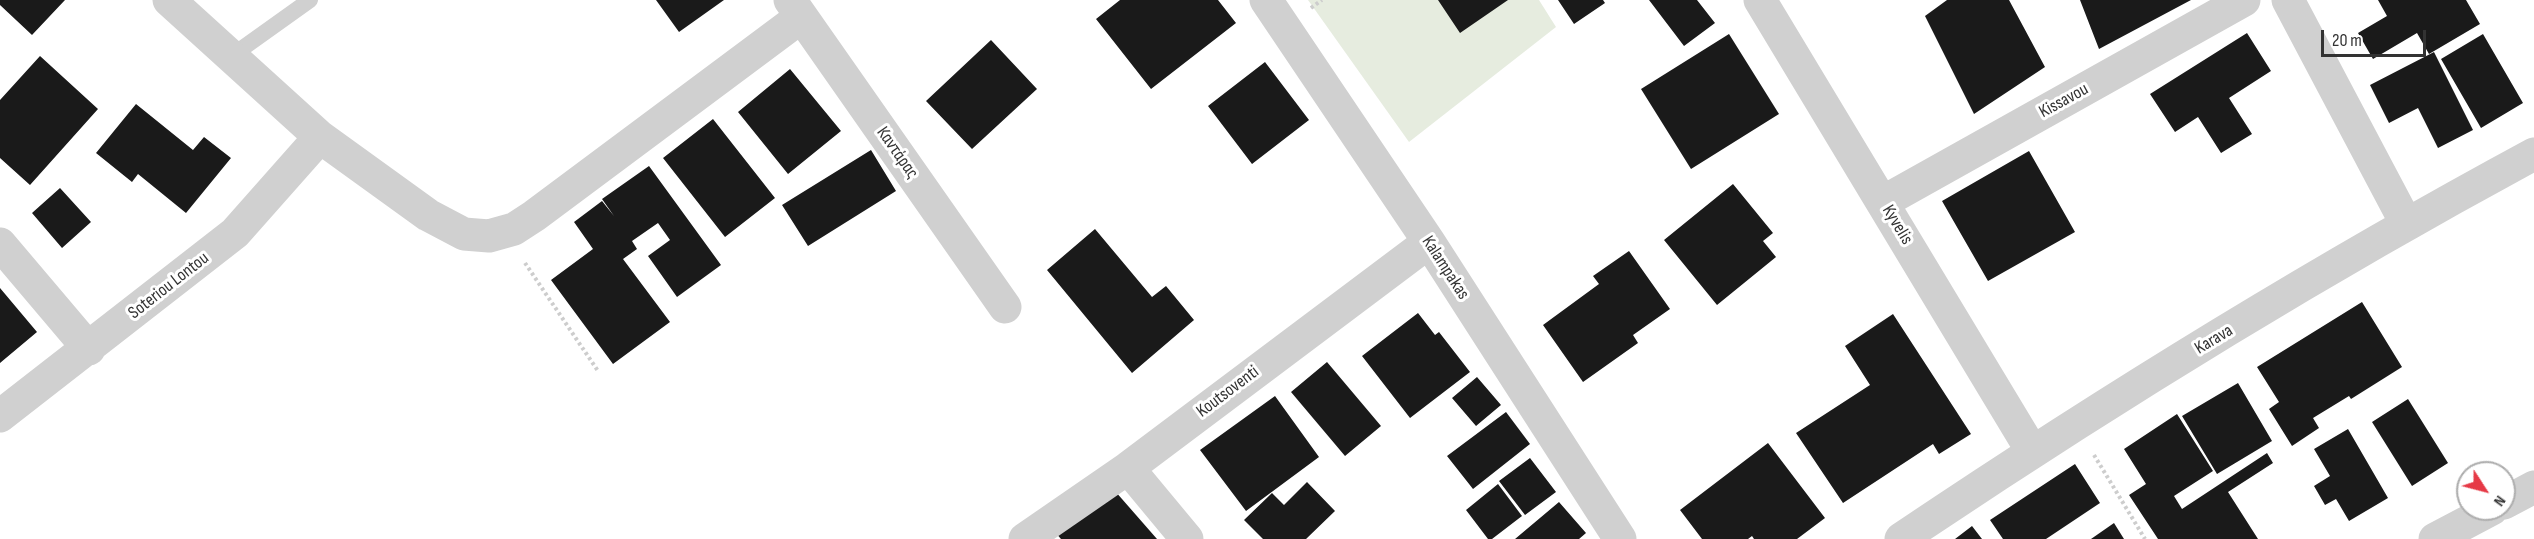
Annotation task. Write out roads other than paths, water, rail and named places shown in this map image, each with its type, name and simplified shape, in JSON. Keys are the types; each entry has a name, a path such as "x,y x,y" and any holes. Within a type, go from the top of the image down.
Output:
{"street":[{"path":"169,0 320,137 428,215 464,234 489,236 514,229 534,216 796,9"},
{"name":"Kalampakas","path":"1266,0 1428,242 1620,539"},
{"name":"Kyvelis","path":"1760,0 2032,451"},
{"name":"Kissavou","path":"1883,202 2244,0"},
{"path":"2288,0 2406,223"},
{"name":"Καντάρας","path":"796,9 1005,307"},
{"name":"Soteriou Lontou","path":"0,417 235,233 320,137"},
{"name":"Karava","path":"1901,539 2075,424 2406,223 2534,154"},
{"name":"Koutsoventi","path":"1025,539 1128,468 1428,242"},
{"path":"0,244 89,349"},
{"path":"1128,468 1187,539"},
{"path":"2516,497 2534,487"},
{"path":"2435,539 2469,521"}],"lane":[{"path":"233,56 310,0"}]}
